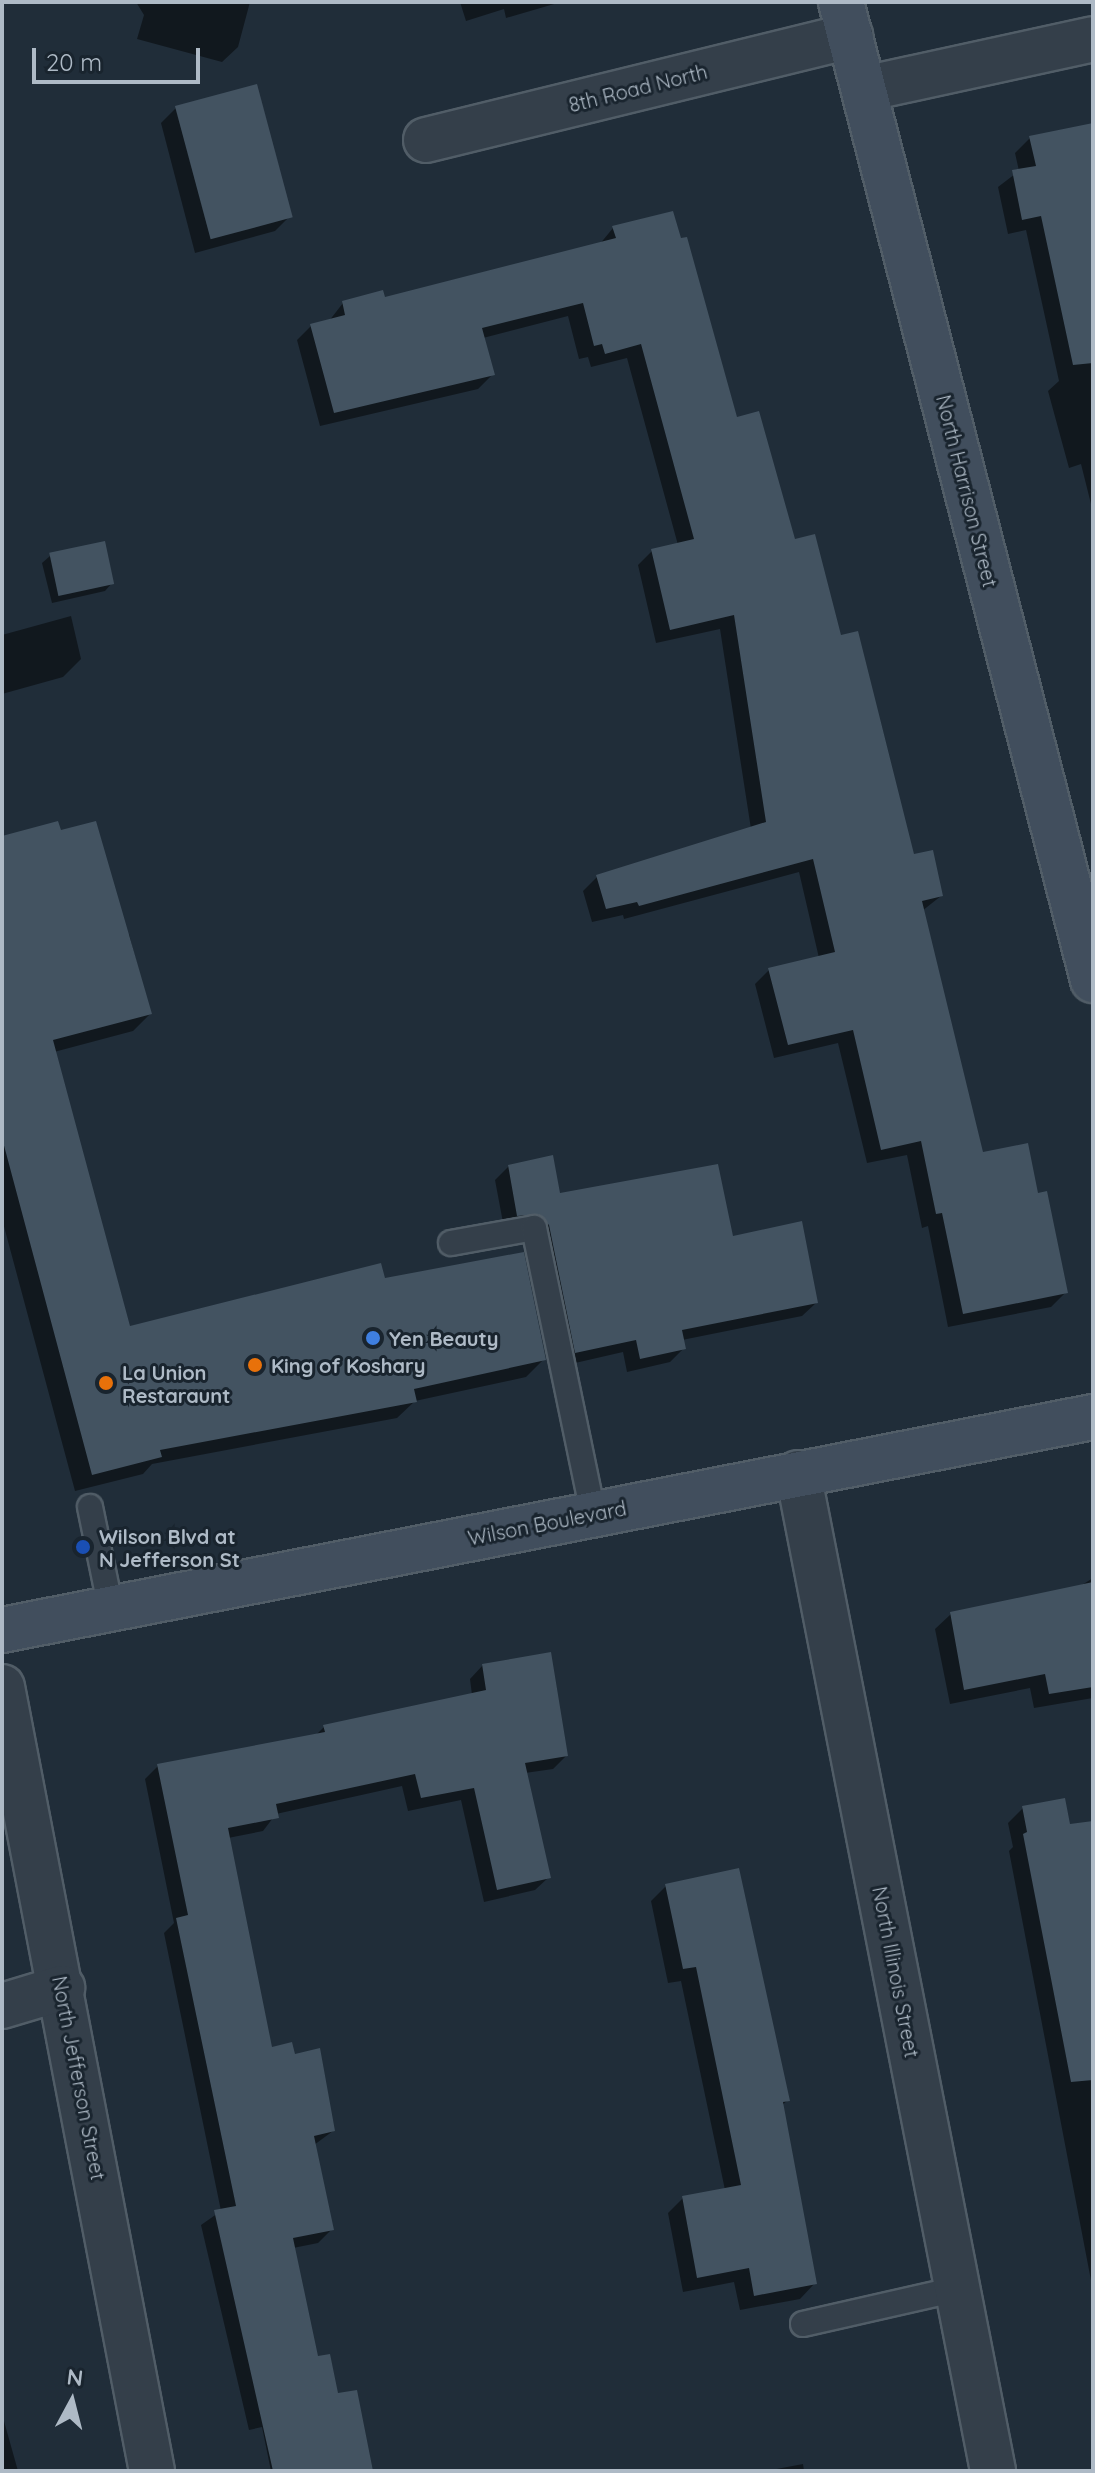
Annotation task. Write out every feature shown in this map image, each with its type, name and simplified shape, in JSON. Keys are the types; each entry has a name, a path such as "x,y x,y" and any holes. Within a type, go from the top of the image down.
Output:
{"main road":[{"name":"North Harrison Street","path":"846,19 1093,980"},
{"name":"Wilson Boulevard","path":"2,1630 1093,1417"}],"street":[{"name":"8th Road North","path":"426,140 846,19"},
{"path":"864,89 1093,39"},
{"name":"North Illinois Street","path":"798,1473 993,2471"},
{"name":"North Jefferson Street","path":"2,1687 152,2471"},
{"path":"2,2006 62,1988"}],"lane":[{"path":"451,1243 534,1228 593,1514"},
{"path":"90,1507 111,1609"},
{"path":"803,2324 957,2289"}],"building":[{"path":"257,84 293,217 211,239 175,106"},
{"path":"1093,123 1093,363 1073,365 1041,216 1022,220 1012,170 1036,166 1029,136"},
{"path":"673,211 681,238 687,237 737,417 759,411 795,539 815,534 841,635 858,631 914,854 933,850 943,896 922,901 983,1152 1028,1143 1038,1193 1047,1191 1068,1293 963,1314 942,1213 936,1214 921,1141 881,1150 853,1030 788,1045 768,968 835,952 813,859 639,906 637,902 606,909 596,875 766,822 734,615 670,630 651,549 694,539 641,344 605,354 602,344 594,346 583,303 482,328 495,375 334,413 310,324 345,315 342,301 383,290 385,297 616,238 612,226"},
{"path":"105,541 114,584 58,596 49,553"},
{"path":"58,821 61,830 96,821 152,1014 53,1040 130,1326 381,1263 385,1278 524,1252 546,1360 414,1389 417,1402 160,1450 162,1457 92,1475 2,1138 2,836"},
{"path":"553,1155 560,1193 718,1164 733,1236 802,1221 818,1303 682,1330 686,1349 640,1359 636,1340 575,1353 549,1225 538,1214 517,1216 508,1165"},
{"path":"1093,1582 1093,1687 1049,1694 1045,1674 964,1690 950,1612"},
{"path":"551,1652 568,1756 525,1763 551,1878 497,1890 474,1788 421,1798 415,1774 276,1804 279,1818 228,1828 272,2047 292,2042 295,2054 320,2048 335,2131 314,2136 334,2230 293,2238 318,2356 330,2354 338,2393 357,2390 373,2471 273,2471 214,2210 236,2206 176,1918 188,1915 157,1764 325,1732 323,1725 486,1690 482,1664"},
{"path":"1065,1798 1070,1824 1093,1821 1093,2080 1071,2082 1023,1834 1027,1832 1022,1806"},
{"path":"739,1868 790,2101 783,2102 817,2284 754,2296 749,2268 697,2278 682,2196 741,2185 696,1967 683,1969 665,1884"}],"place":[{"name":"Yen Beauty","path":"373,1338"},
{"name":"King of Koshary","path":"255,1365"},
{"name":"La Union Restaraunt","path":"106,1383"},
{"name":"Wilson Blvd at N Jefferson St","path":"83,1547"}]}
